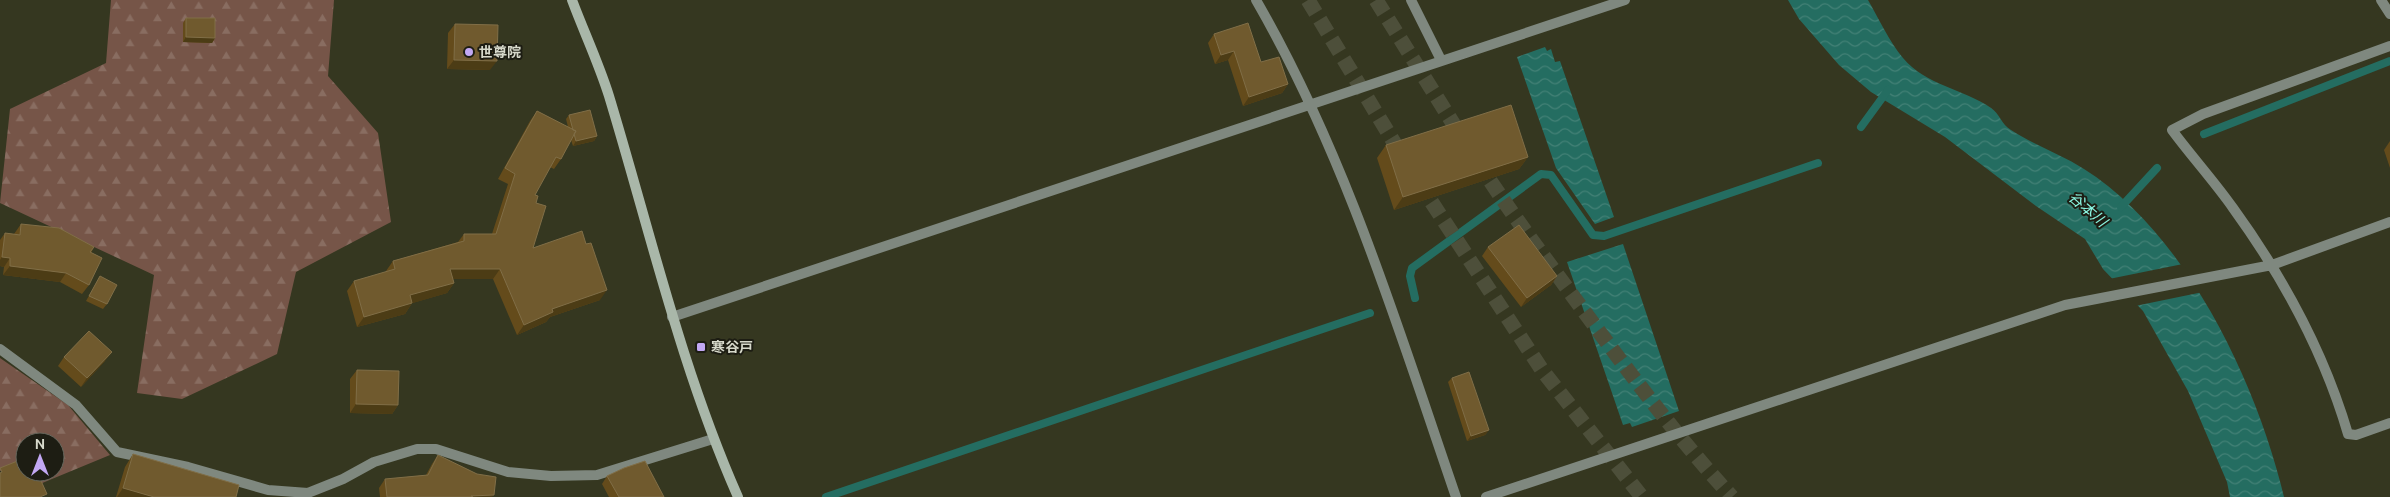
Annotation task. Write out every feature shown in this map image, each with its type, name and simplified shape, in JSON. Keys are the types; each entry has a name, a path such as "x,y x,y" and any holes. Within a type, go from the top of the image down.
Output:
{"street":[{"path":"572,0 608,94 672,317 713,439 738,497"},
{"path":"1256,0 1278,39 1343,176 1371,250 1456,497"},
{"path":"1411,0 1441,60"},
{"path":"672,317 1625,0"},
{"path":"2381,0 2390,14"},
{"path":"2390,46 2203,114 2172,130 2234,208 2272,266 2322,359 2348,434 2356,435 2390,423"},
{"path":"1486,497 2065,305 2272,266 2390,222"},
{"path":"0,349 76,405 117,452 188,467 267,493 308,493 342,479 374,462 417,449 436,449 508,472 551,476 597,475 713,439"}],"green space":[{"path":"111,0 334,0 328,76 378,133 391,222 296,272 277,354 182,399 137,393 154,275 0,203 10,109 106,63"},
{"path":"0,358 68,405 110,455 65,474 65,432 15,432 15,467 0,471"},
{"path":"33,482 45,482 35,486"}],"water":[{"name":"谷本川","path":"1788,0 1868,0 1884,30 1903,58 1922,75 1991,108 2011,130 2084,169 2121,197 2154,231 2185,271 2212,314 2236,360 2256,407 2272,453 2284,497 2230,497 2227,482 2188,391 2143,311 2103,269 2085,239 2036,206 1945,137 1871,92 1839,65 1799,19"},
{"path":"1545,47 1547,51 1551,49 1555,62 1560,61 1614,217 1595,224 1556,168 1517,57"},
{"path":"1623,244 1679,411 1632,427 1630,423 1623,425 1567,262"}],"pier":[{"path":"2183,264 2203,292 2135,306 2109,279"}],"building":[{"path":"186,18 215,18 215,38 186,37"},
{"path":"1248,23 1261,62 1279,57 1288,84 1249,97 1234,51 1221,55 1214,34"},
{"name":"世尊院","path":"455,24 498,25 497,61 454,60"},
{"path":"1511,105 1528,157 1403,197 1386,145"},
{"path":"590,110 597,136 576,141 574,134 576,131 573,130 569,115"},
{"path":"537,111 576,131 561,159 556,157 535,195 538,196 536,203 546,206 533,248 582,231 586,244 591,243 607,290 552,309 553,312 524,325 500,269 450,269 454,283 410,295 412,303 364,317 354,281 395,269 393,261 464,241 464,234 496,234 515,174 505,168"},
{"path":"21,224 59,228 94,247 90,252 102,258 89,285 66,273 10,266 10,258 2,257 5,233 20,235"},
{"path":"1519,225 1557,276 1527,298 1488,247"},
{"path":"100,276 117,285 107,304 89,296"},
{"path":"89,331 112,352 87,378 64,357"},
{"path":"357,370 399,371 398,405 356,404"},
{"path":"1469,372 1489,430 1471,436 1452,378"},
{"path":"133,454 239,485 236,497 154,497 123,488"},
{"path":"438,455 477,474 496,477 494,495 471,496 473,497 387,497 385,479 428,475"},
{"path":"645,461 664,497 619,497 607,476"},
{"path":"15,462 15,482 42,482 47,494 40,497 0,497 0,473 2,472 0,468"}],"waterway":[{"path":"2204,134 2390,61"},
{"path":"1861,127 1888,90"},
{"path":"1415,298 1410,276 1412,268 1541,174 1551,175 1593,235 1604,236 1818,163"},
{"path":"2121,207 2157,168"},
{"path":"826,497 1370,313"}],"tunnel":[{"path":"1308,0 1404,159"},
{"path":"1376,0 1464,141"},
{"path":"1478,162 1500,196 1630,373 1669,424 1732,497"},
{"path":"1419,183 1542,370 1642,497"}],"place":[{"name":"世尊院","path":"469,52"},
{"name":"寒谷戸","path":"701,347"}]}
